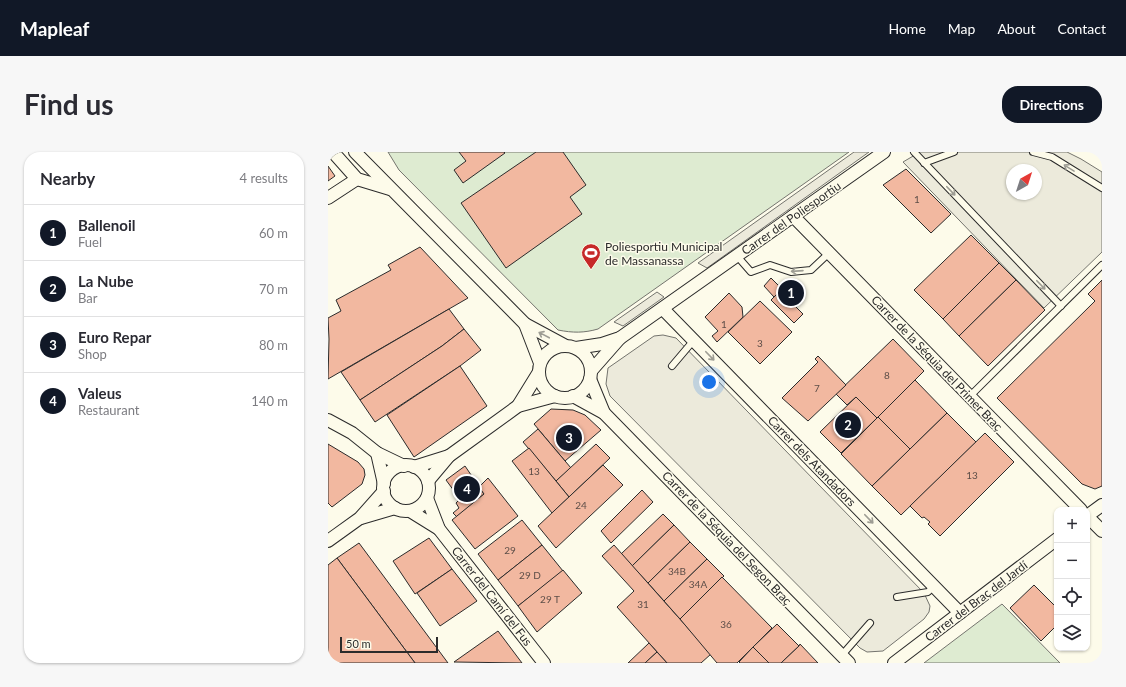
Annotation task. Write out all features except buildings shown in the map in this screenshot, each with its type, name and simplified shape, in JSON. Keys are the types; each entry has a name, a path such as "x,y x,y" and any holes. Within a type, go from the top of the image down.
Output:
{"street":[{"path":"333,152 357,179 392,190"},
{"path":"355,152 524,324 564,346 576,348 587,357 590,375 583,390 567,398 555,396 541,398 518,406 449,456 428,481"},
{"name":"Carrer del Poliesportiu","path":"590,375 620,338 884,152"},
{"path":"328,198 357,179"},
{"name":"Carrer de la Séquia del Primer Braç","path":"793,216 1078,507"},
{"name":"Carrer dels Atandadors","path":"663,308 960,613"},
{"path":"524,324 545,389 555,396"},
{"name":"Carrer del Poliesportiu","path":"576,348 602,344 620,338"},
{"path":"518,406 549,350 564,346"},
{"name":"Carrer de la Séquia del Segon Braç","path":"590,375 604,412"},
{"name":"Carrer de la Séquia del Segon Braç","path":"573,396 604,412 846,659"},
{"path":"328,420 352,433 377,453 424,475 428,481 429,492 423,504 410,511 394,508 360,518"},
{"path":"377,453 384,488 389,504 394,508"},
{"path":"328,541 360,518 384,488 391,472 449,456"},
{"name":"Carrer del Camí del Fus","path":"427,498 440,529 544,663"},
{"path":"1090,514 1102,505"},
{"name":"Carrer del Camí del Fus","path":"410,511 440,529"},
{"path":"1090,519 1102,531"},
{"name":"Carrer del Braç del Jardí","path":"894,663 1054,541"}],"lane":[{"path":"914,152 1061,306"},
{"path":"924,163 954,152"},
{"path":"1033,152 1052,157 1102,188"},
{"path":"737,256 751,272 770,265 791,272 811,270 829,253"},
{"path":"970,396 1102,265"},
{"path":"672,366 694,340"},
{"path":"897,597 928,592 934,586"},
{"path":"846,659 870,623"}],"green space":[{"name":"Poliesportiu Municipal de Massanassa","path":"388,152 849,152 598,329 569,332 558,330 399,170"},
{"path":"1002,604 1060,663 924,663"}],"shaded area":[{"path":"854,152 869,152 707,268 698,263"},
{"path":"920,152 1067,152 1102,172 1102,252 1044,308 903,162"},
{"path":"657,292 664,297 623,326 614,322"},
{"path":"663,335 676,338 924,593 930,606 929,612 924,619 883,651 867,652 860,648 610,396 606,384 608,368 654,336"}],"place":[{"name":"Poliesportiu Municipal de Massanassa","path":"591,270"},
{"name":"Ballenoil","path":"791,293"},
{"name":"La Nube","path":"848,425"},
{"name":"Euro Repar","path":"569,438"},
{"name":"Valeus","path":"467,489"}]}
